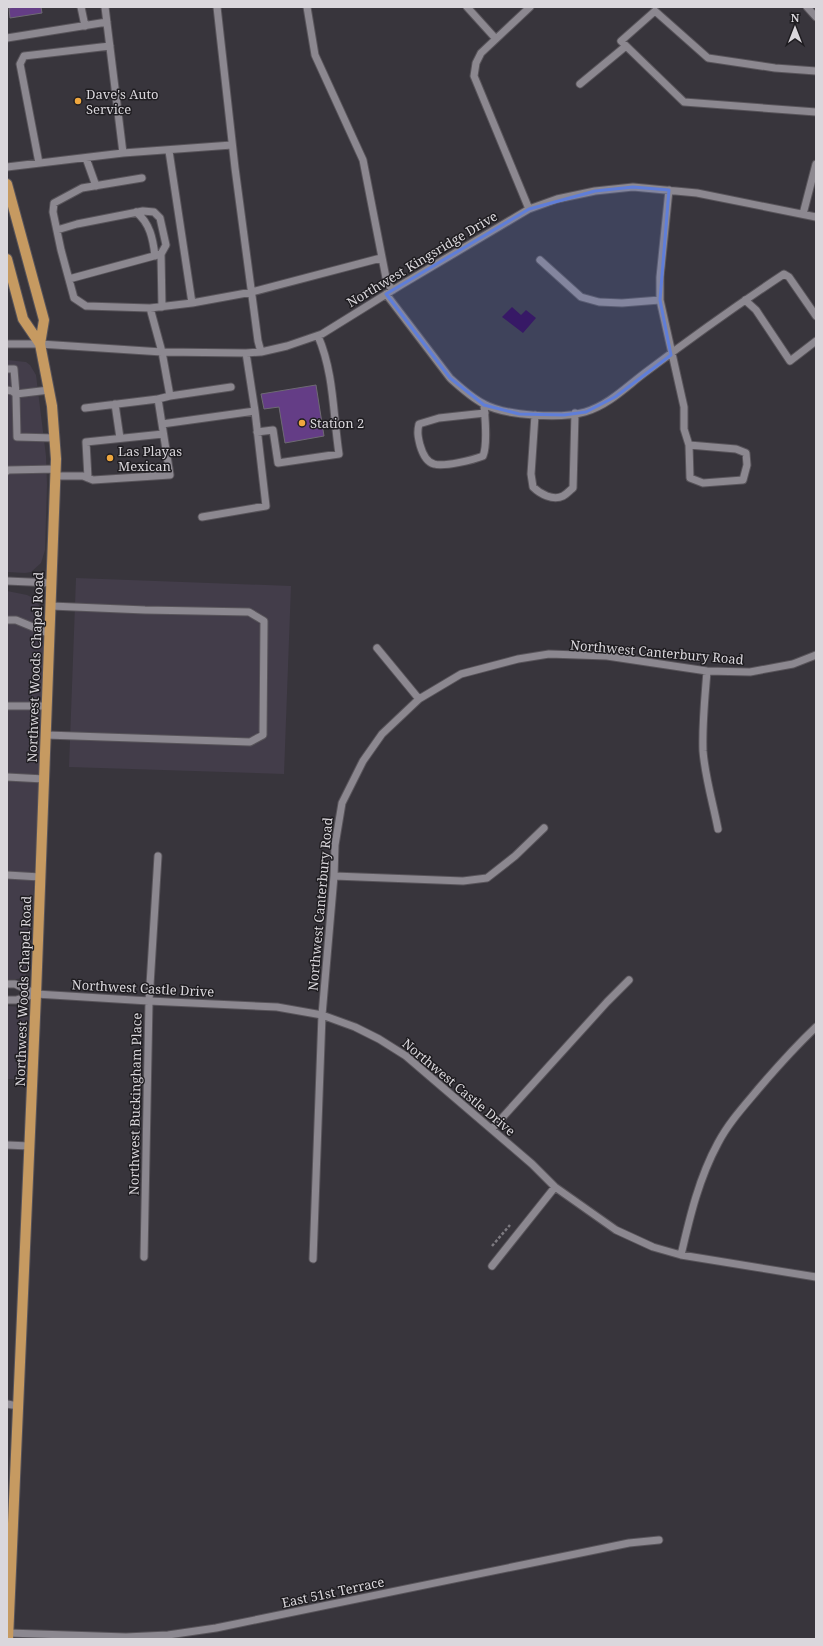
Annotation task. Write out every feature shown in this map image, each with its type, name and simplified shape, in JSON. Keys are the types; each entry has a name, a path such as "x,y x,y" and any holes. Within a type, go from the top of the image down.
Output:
{"main road":[{"name":"Northwest Woods Chapel Road","path":"7,184 44,320 40,344 56,438 52,583 36,994 8,1636"},
{"name":"Northwest Woods Chapel Road","path":"7,259 23,319 40,344"}],"street":[{"path":"81,7 85,26"},
{"path":"105,7 123,153"},
{"path":"217,7 232,145 258,341 261,352"},
{"path":"307,7 315,55 363,160 387,283 393,290"},
{"path":"467,7 496,38"},
{"path":"529,209 474,76 476,63 481,53 530,7"},
{"path":"808,7 816,17"},
{"path":"816,71 775,68 708,58 655,11 621,41 684,102 816,112"},
{"path":"7,38 107,22"},
{"path":"39,163 20,64 24,56 110,46"},
{"path":"580,84 626,46"},
{"path":"7,167 123,153 169,151 232,145"},
{"path":"169,151 192,303"},
{"path":"86,158 96,186"},
{"path":"803,214 816,164"},
{"path":"142,178 82,188 54,203 53,212 74,298 86,306 150,308 192,303 252,292 382,258"},
{"name":"Northwest Kingsridge Drive","path":"7,344 40,344 162,352 246,353 261,352 287,346 318,336 529,209 557,199 595,191 634,187 697,193 816,217"},
{"path":"668,190 660,277 660,300 671,355 684,407 684,429 689,445 690,478 703,483 743,480 747,465 746,453 736,449 689,445"},
{"path":"57,230 77,224 143,211 154,212 160,218 166,245 158,255 69,279"},
{"path":"136,212 143,218 147,225 158,255 162,307"},
{"path":"540,260 581,297 599,302 622,303 660,300"},
{"path":"386,294 450,378 462,388 484,405 508,412 535,415 564,415 586,412 615,397 745,300 784,274 789,277 816,316"},
{"path":"745,300 756,310 790,361 816,341"},
{"path":"150,308 162,352 170,396"},
{"path":"257,432 272,430 278,463 339,454 333,387 324,351 318,336"},
{"path":"202,517 266,506 255,411 246,353"},
{"path":"7,369 14,369 17,437 56,438"},
{"path":"85,408 158,399 231,387"},
{"path":"7,390 16,394 49,390"},
{"path":"7,471 55,473 80,476 94,480 170,475 158,399"},
{"path":"115,404 120,438"},
{"path":"484,405 485,413 486,449 483,456 472,460 440,464 433,464 426,459 417,432 419,424 438,418 485,413"},
{"path":"162,424 255,411"},
{"path":"535,415 531,474 533,487 540,493 550,497 563,496 573,488 575,413"},
{"path":"88,478 86,442 163,434"},
{"path":"7,581 52,583"},
{"path":"46,735 250,742 263,735 264,621 257,616 249,612 51,606"},
{"path":"7,620 16,620 50,634"},
{"path":"377,648 419,699"},
{"name":"Northwest Canterbury Road","path":"313,1260 322,1015 334,876 335,845 342,803 363,761 382,734 419,699 461,674 488,666 549,654 629,658 707,671 750,672 793,664 816,655"},
{"path":"707,671 702,727 703,752 718,829"},
{"path":"7,706 47,706"},
{"path":"7,777 44,779"},
{"path":"334,876 463,881 487,878 515,856 544,828"},
{"name":"Northwest Buckingham Place","path":"144,1257 149,1001 158,856"},
{"path":"7,876 40,877"},
{"path":"492,1130 607,1002 629,980"},
{"path":"7,984 15,984 36,994"},
{"path":"7,1000 16,1000 36,994"},
{"name":"Northwest Castle Drive","path":"36,994 277,1007 322,1015 355,1027 379,1039 406,1056 532,1164 555,1187 616,1230 653,1247 681,1255 816,1276"},
{"path":"681,1255 693,1203 702,1176 718,1142 745,1105 797,1045 816,1027"},
{"path":"7,1145 29,1146"},
{"path":"492,1266 555,1187"},
{"path":"7,1404 18,1406"},
{"name":"East 51st Terrace","path":"8,1636 126,1637 168,1635 216,1628 629,1543 659,1540"}],"highlighted area":[{"path":"633,187 669,190 660,300 671,355 615,397 586,412 564,415 519,414 484,405 450,378 386,294 529,209 595,191"}],"shaded area":[{"path":"512,307 521,315 526,310 536,318 523,333 502,317"},
{"path":"7,360 26,362 30,365 36,375 46,456 47,485 45,550 41,563 31,572 25,573 7,572"},
{"path":"76,578 291,586 284,774 69,767"},
{"path":"7,591 27,595 39,605 45,662 30,961 26,975 23,978 17,979 7,979"},
{"path":"7,1006 25,1007 28,1015 24,1079 7,1079"}],"building":[{"path":"41,7 42,13 10,18 9,8"},
{"name":"Station 2","path":"316,385 324,436 285,443 279,407 264,409 261,394"}],"place":[{"name":"Dave's Auto Service","path":"78,101"},
{"name":"Station 2","path":"302,423"},
{"name":"Las Playas Mexican","path":"110,458"}]}
